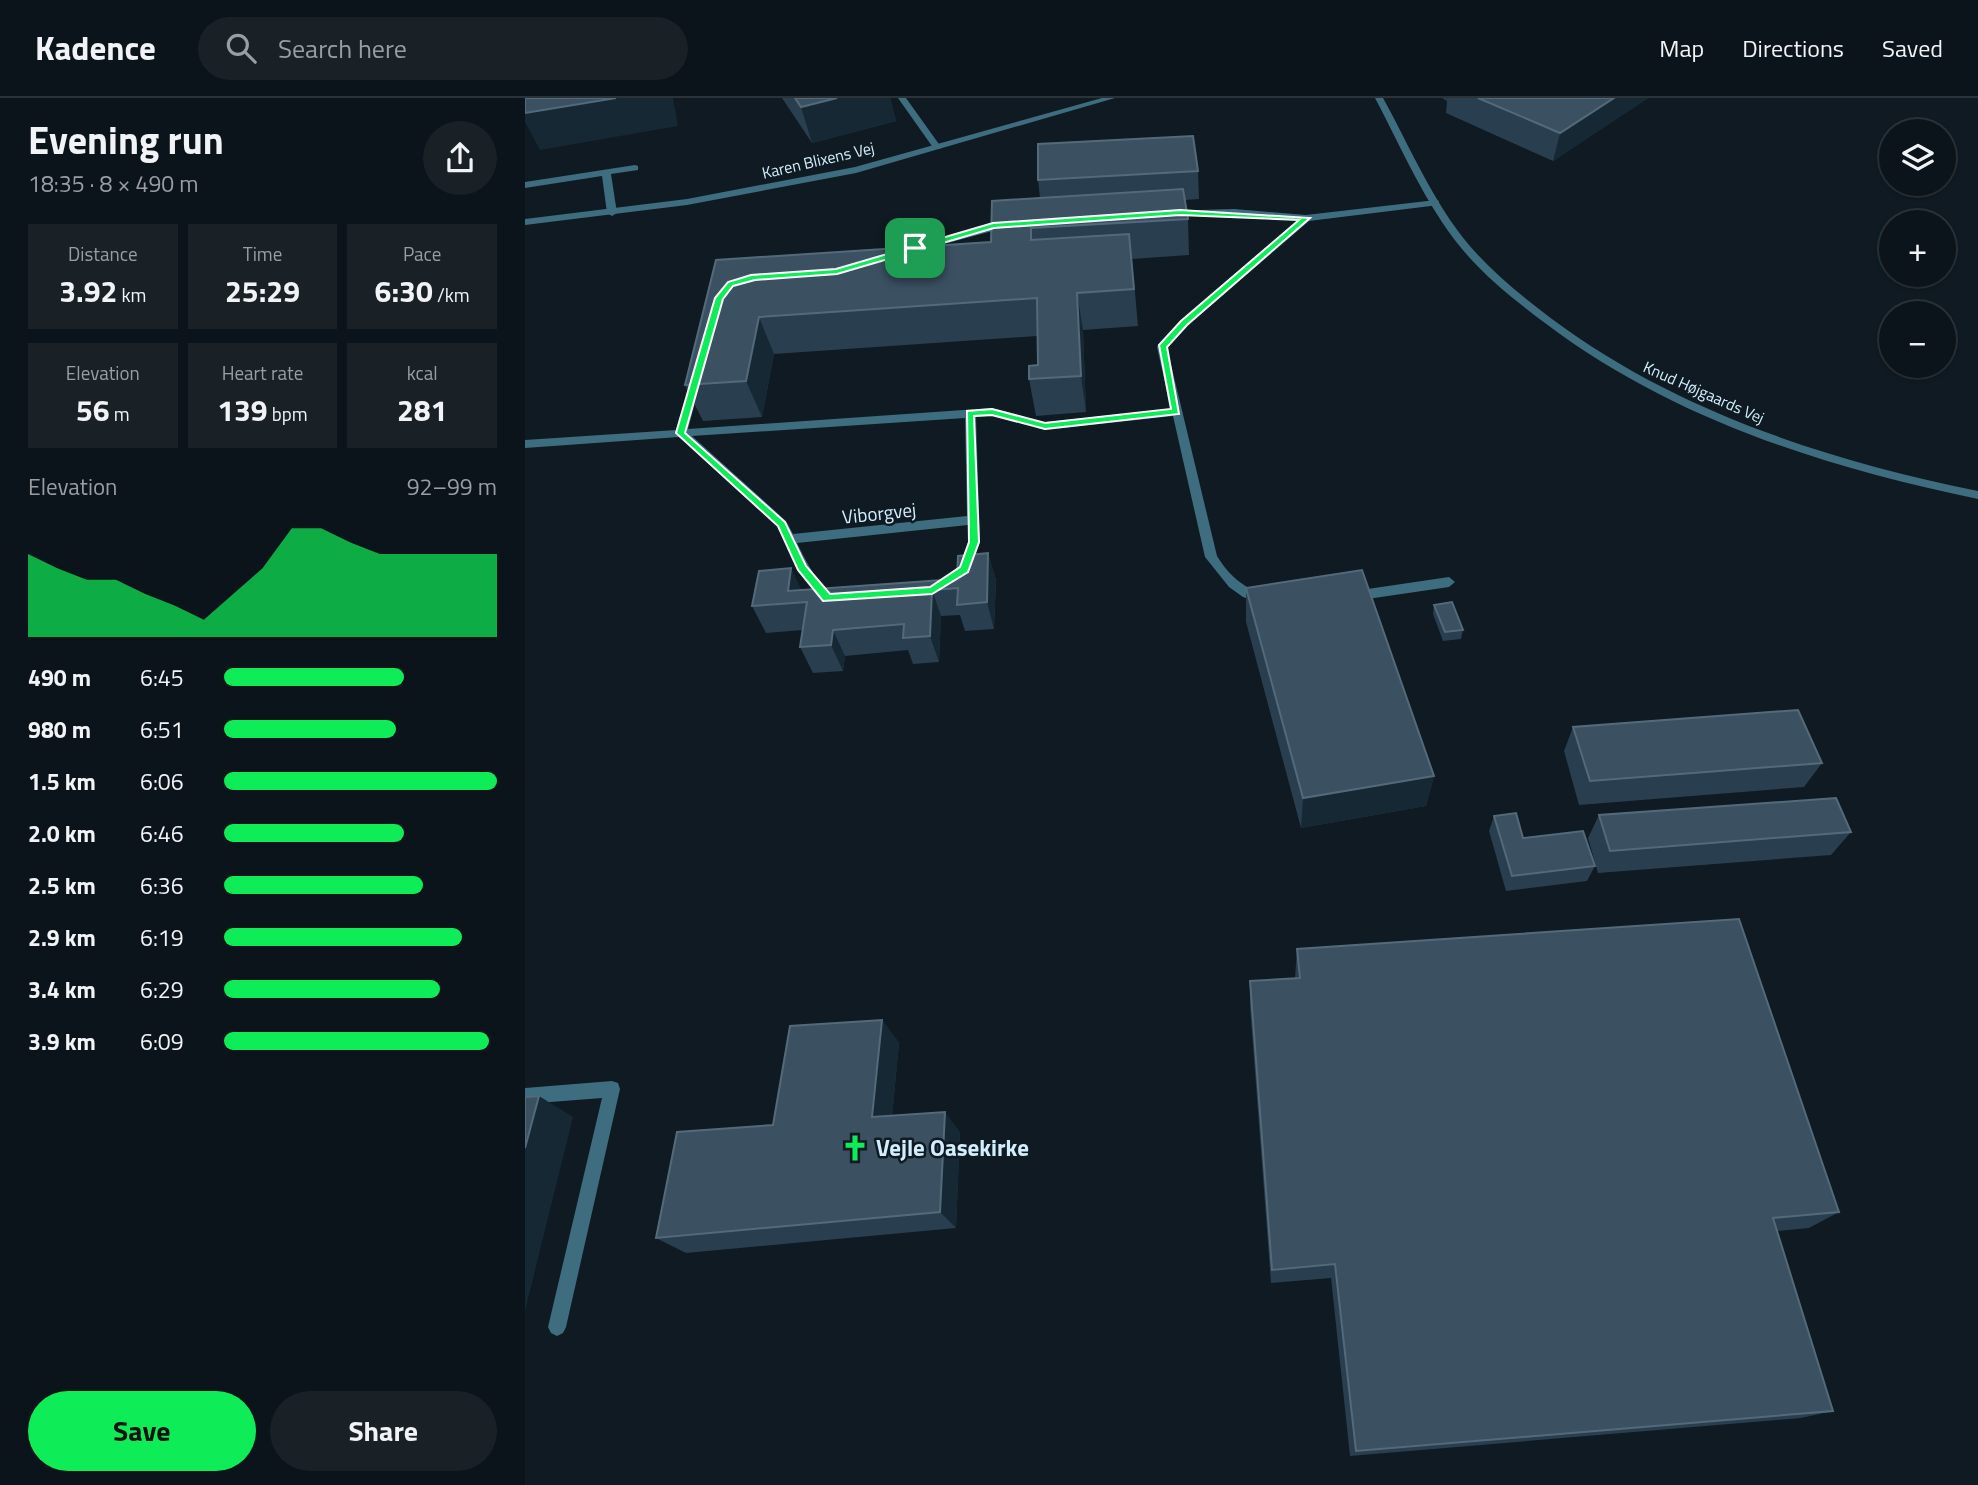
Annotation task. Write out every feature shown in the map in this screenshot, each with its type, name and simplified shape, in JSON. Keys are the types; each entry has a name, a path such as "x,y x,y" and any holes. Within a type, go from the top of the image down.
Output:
{"street":[{"path":"902,98 937,147"},
{"name":"Karen Blixens Vej","path":"525,222 612,213 773,187 856,170 1111,98"},
{"name":"Knud Højgaards Vej","path":"1379,98 1458,238 1501,283 1562,334 1645,385 1751,432 1915,484 1978,495"},
{"path":"525,185 635,168"},
{"path":"606,172 612,213"},
{"path":"1154,214 1234,212 1306,218 1436,203"},
{"path":"1282,603 1259,598 1237,588 1222,575 1211,557 1162,347 1184,323 1306,218"},
{"path":"889,256 993,226 1017,223"},
{"path":"681,433 698,372"},
{"path":"525,444 992,412 1045,426 1176,412"},
{"path":"919,592 932,590 965,569 974,542 970,414"},
{"path":"681,433 782,524 801,567 827,598 840,597"},
{"name":"Viborgvej","path":"789,540 973,520"},
{"path":"1346,597 1449,582"},
{"path":"525,1096 612,1089 557,1327"}],"building":[{"path":"525,98 616,98 525,113"},
{"path":"795,98 837,98 801,107"},
{"path":"1478,98 1614,98 1560,133"},
{"path":"1193,136 1198,171 1038,180 1038,144"},
{"path":"1183,189 1188,219 1031,228 1031,240 1129,234 1134,289 1077,293 1081,376 1029,379 1029,366 1038,365 1037,298 759,317 746,381 685,385 716,260 991,242 992,201"},
{"path":"988,553 987,602 957,605 958,588 932,590 930,636 903,638 904,624 833,630 831,645 800,647 807,602 752,606 759,571 791,568 788,591 957,579 958,556"},
{"path":"1362,570 1434,776 1303,798 1246,588"},
{"path":"1452,602 1463,630 1445,632 1434,605"},
{"path":"1798,710 1822,763 1590,781 1573,727"},
{"path":"1836,798 1851,832 1610,851 1599,815"},
{"path":"1516,813 1523,838 1583,831 1595,866 1512,876 1494,816"},
{"path":"1739,919 1839,1212 1773,1218 1833,1411 1356,1451 1335,1264 1272,1270 1250,981 1300,978 1297,949"},
{"name":"Vejle Oasekirke","path":"882,1020 872,1117 945,1112 940,1212 656,1238 677,1132 773,1125 790,1026"},
{"path":"539,1096 525,1148 525,1097"}],"place":[{"name":"Vejle Oasekirke","path":"855,1148"}],"route":[{"path":"1234,212 1306,218 1184,323 1162,347 1176,412 1045,426 992,412 970,414 974,542 965,569 932,590 827,598 801,567 782,524 681,433 719,298 731,284 754,277 837,272 915,248 993,226 1064,218 1234,212"}]}
